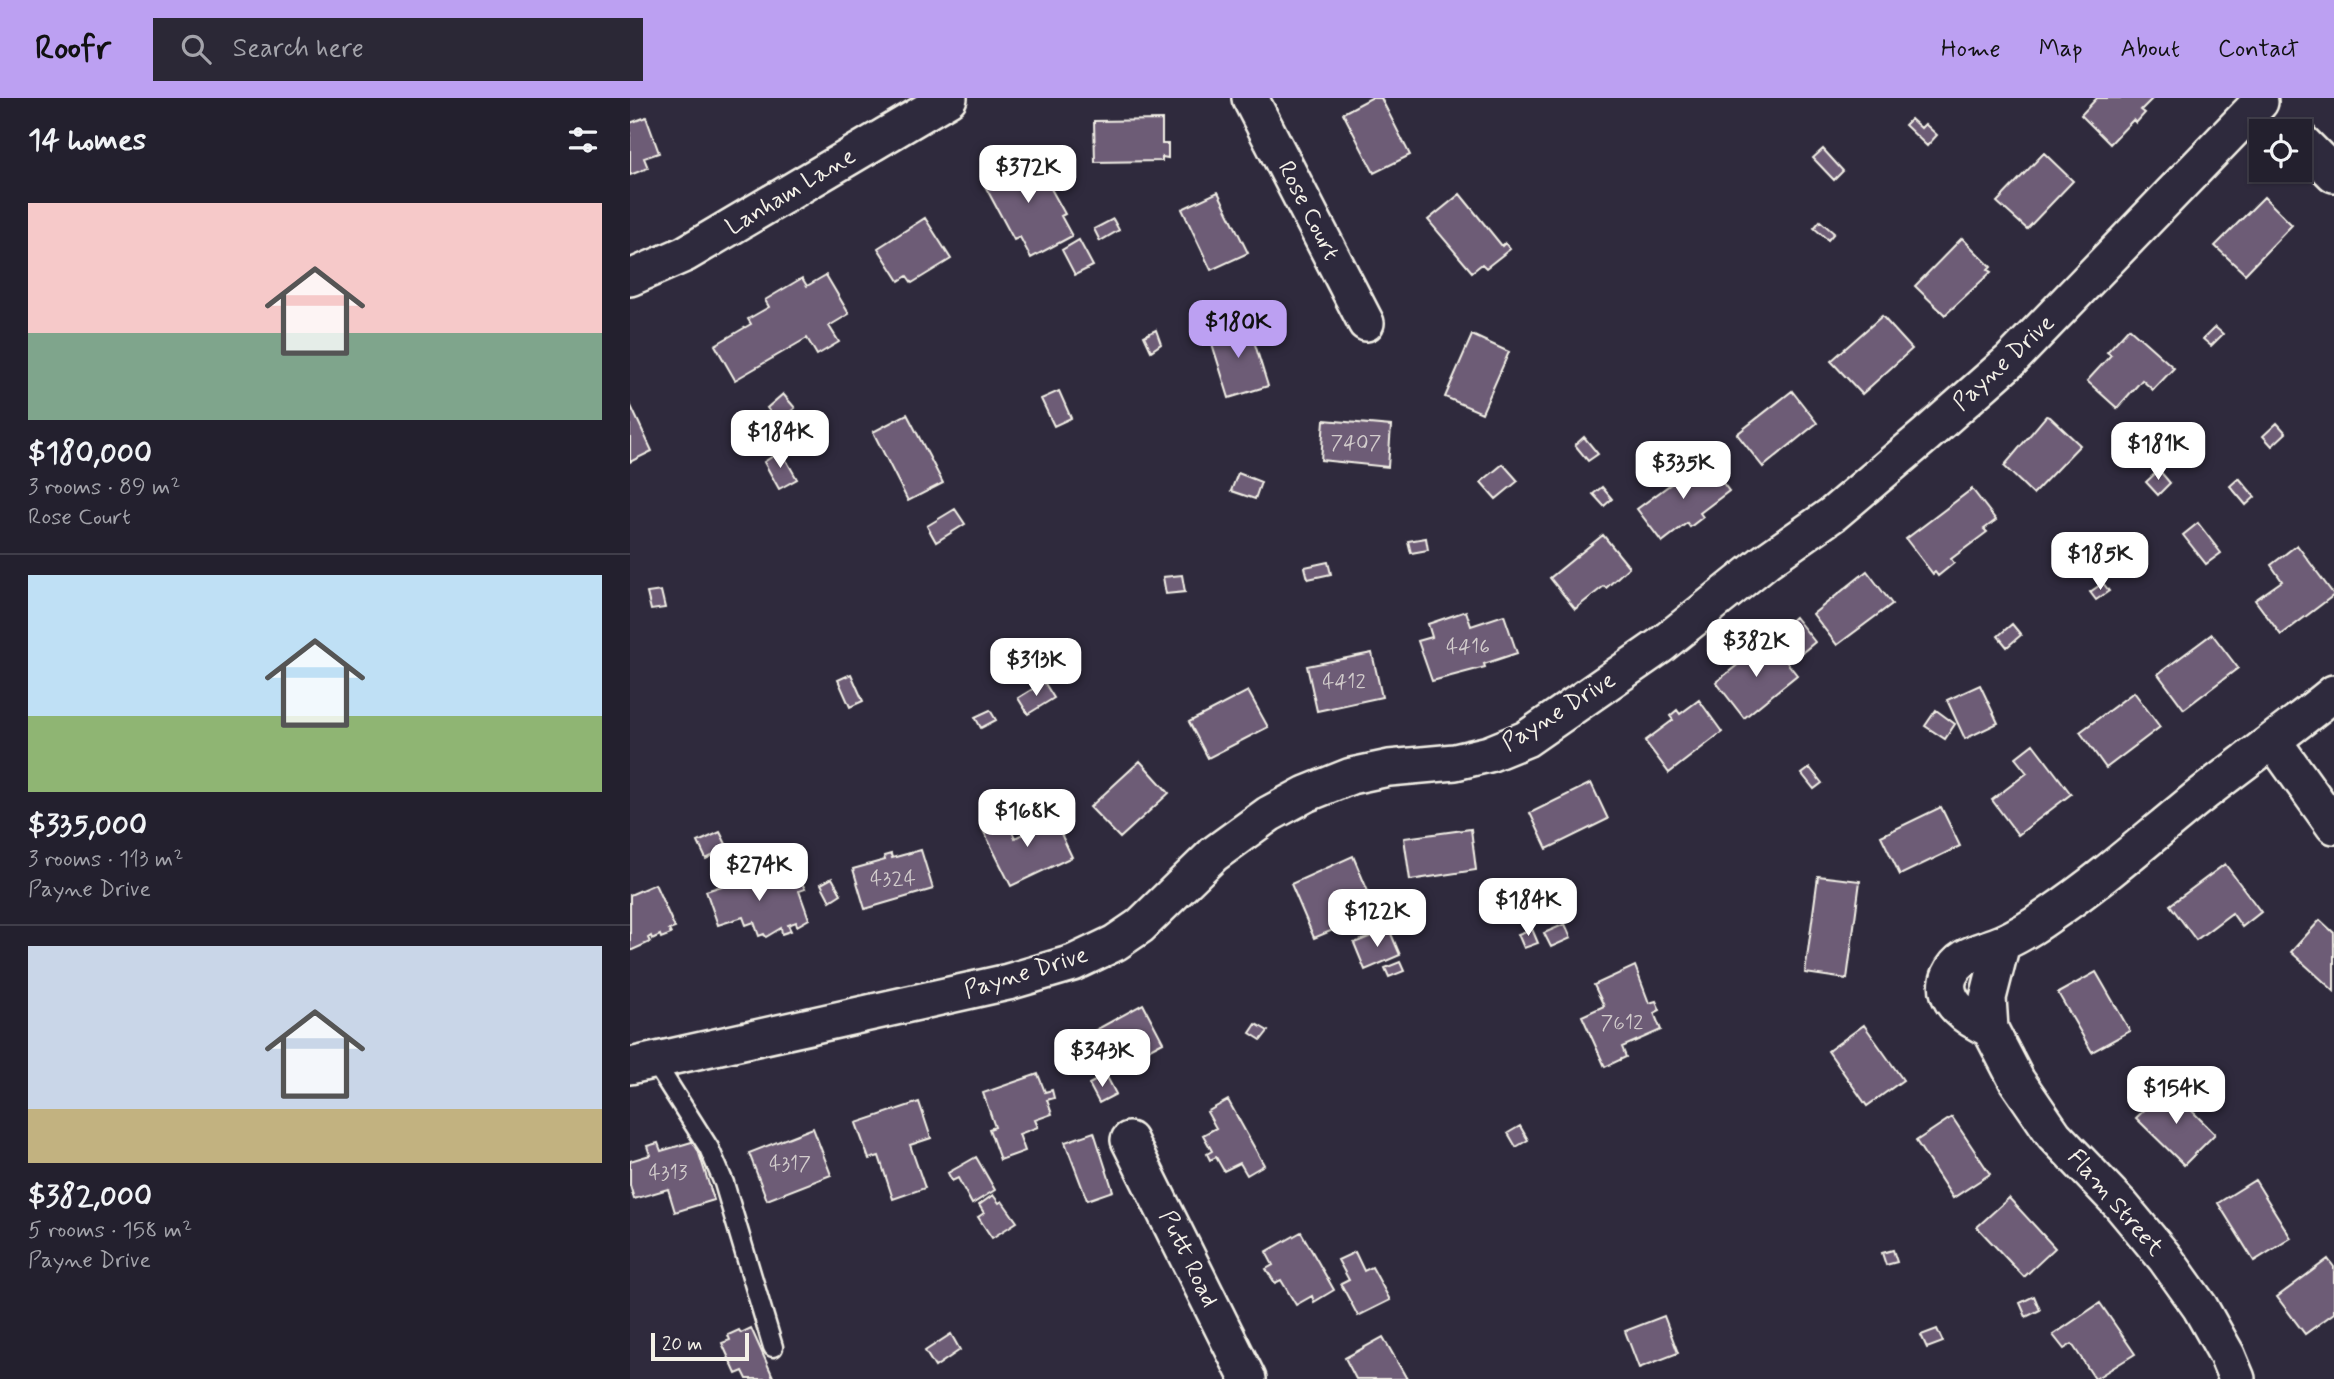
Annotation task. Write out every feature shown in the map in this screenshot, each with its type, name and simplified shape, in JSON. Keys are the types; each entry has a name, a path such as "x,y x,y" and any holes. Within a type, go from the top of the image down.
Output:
{"street":[{"name":"Lanham Lane","path":"630,278 685,254 949,98"},
{"name":"Rose Court","path":"1250,98 1366,323"},
{"path":"2258,100 2278,119"},
{"name":"Payne Drive","path":"642,1064 1008,982 1073,963 1115,943 1140,926 1214,854 1269,814 1306,794 1351,776 1389,768 1455,762 1489,754 1525,739 1660,646 1766,562 1833,514 1926,435 2011,360 2258,100"},
{"path":"2312,152 2334,173"},
{"name":"Flam Street","path":"2237,1379 2200,1307 2121,1205 2037,1113 1990,1029 1988,998 2003,943 2082,893 2196,799 2274,742 2334,692"},
{"path":"2274,742 2334,826"},
{"name":"Putt Road","path":"1129,1140 1248,1379"}],"lane":[{"path":"642,1064 709,1149 724,1183 773,1347"}],"building":[{"path":"1371,98 1381,98 1410,155 1374,173 1343,113"},
{"path":"2097,98 2153,98 2141,110 2145,113 2136,123 2133,120 2110,144 2081,115"},
{"path":"646,117 659,153 644,158 648,168 630,175 630,123"},
{"path":"1911,119 1921,128 1925,124 1937,135 1927,146 1905,125"},
{"path":"1162,120 1162,144 1168,144 1168,158 1162,157 1162,161 1095,162 1094,121"},
{"path":"1823,149 1843,171 1834,180 1813,158"},
{"path":"2044,153 2073,181 2027,229 1997,202"},
{"path":"1024,155 1028,162 1034,158 1065,214 1061,216 1072,236 1031,258 1020,237 1014,240 984,184 987,183 983,177"},
{"path":"1218,192 1248,253 1211,270 1182,209"},
{"path":"1460,194 1502,246 1505,243 1510,249 1486,268 1482,264 1472,272 1428,220"},
{"path":"2264,197 2292,225 2245,274 2215,246"},
{"path":"925,218 951,259 912,283 907,276 899,281 878,248"},
{"path":"1113,219 1119,230 1100,241 1094,229"},
{"path":"1820,221 1834,233 1828,240 1814,228"},
{"path":"1962,238 1991,267 1988,270 1991,272 1945,315 1915,286"},
{"path":"1079,240 1093,266 1075,275 1062,250"},
{"path":"826,275 849,314 829,326 839,342 817,355 807,338 735,380 715,345 751,324 748,319 769,307 765,300 802,278 807,286"},
{"path":"1882,316 1912,349 1862,394 1831,361"},
{"path":"1248,322 1268,386 1229,398 1209,334"},
{"path":"2215,327 2223,334 2211,346 2203,339"},
{"path":"2129,328 2174,368 2153,390 2142,380 2117,408 2087,381 2111,355 2107,352"},
{"path":"1156,330 1161,344 1151,351 1144,336"},
{"path":"1472,335 1509,352 1482,413 1445,397"},
{"path":"1059,391 1071,418 1054,426 1041,399"},
{"path":"1792,391 1817,423 1763,467 1737,434"},
{"path":"783,394 795,408 778,422 767,408"},
{"path":"630,404 652,451 630,462"},
{"path":"907,414 943,483 908,501 873,432"},
{"path":"2046,416 2080,445 2033,494 2004,466"},
{"path":"1324,420 1391,426 1388,467 1321,460"},
{"path":"2277,423 2286,433 2272,446 2263,436"},
{"path":"1584,437 1598,454 1588,461 1575,445"},
{"path":"781,451 797,479 779,489 764,462"},
{"path":"1705,459 1729,491 1700,513 1703,517 1690,527 1687,523 1662,542 1637,509"},
{"path":"1503,464 1518,481 1496,499 1481,482"},
{"path":"2159,470 2170,483 2158,495 2146,482"},
{"path":"1238,473 1261,482 1255,499 1231,491"},
{"path":"2239,478 2255,497 2246,505 2230,486"},
{"path":"1602,487 1612,499 1604,506 1593,494"},
{"path":"1972,489 1996,520 1984,529 1987,532 1951,559 1954,563 1938,576 1935,572 1933,574 1906,539"},
{"path":"955,509 965,524 936,542 927,526"},
{"path":"2198,523 2221,553 2206,564 2183,535"},
{"path":"1603,535 1629,567 1606,588 1604,586 1575,609 1550,578"},
{"path":"1426,538 1428,550 1411,553 1408,541"},
{"path":"2297,545 2334,595 2281,635 2255,600 2282,581 2271,565"},
{"path":"1328,562 1331,574 1308,579 1305,567"},
{"path":"1867,571 1892,604 1837,645 1813,614"},
{"path":"1182,575 1185,592 1166,594 1163,577"},
{"path":"2103,583 2109,591 2096,600 2090,592"},
{"path":"661,591 665,608 651,610 647,593"},
{"path":"1466,611 1471,626 1504,615 1517,653 1484,664 1485,667 1432,681 1418,641 1432,637 1428,624"},
{"path":"1795,617 1815,642 1792,661 1772,637"},
{"path":"2012,624 2021,635 2007,647 1998,636"},
{"path":"2212,634 2238,668 2184,709 2158,674"},
{"path":"1769,640 1797,675 1744,718 1716,682"},
{"path":"1372,653 1382,697 1317,711 1307,666"},
{"path":"851,674 863,701 850,707 838,680"},
{"path":"1044,682 1054,698 1028,714 1018,698"},
{"path":"1980,685 1998,723 1965,739 1947,700"},
{"path":"1248,691 1268,727 1208,758 1189,722"},
{"path":"2134,692 2160,727 2106,768 2080,732"},
{"path":"1699,700 1722,732 1669,773 1645,741 1673,720 1670,716 1677,710 1680,714"},
{"path":"990,710 996,720 981,728 975,717"},
{"path":"1936,710 1955,724 1945,739 1925,726"},
{"path":"2033,744 2071,794 2018,835 1992,800 2027,773 2015,758"},
{"path":"1140,761 1169,793 1120,838 1090,807"},
{"path":"1810,768 1822,783 1814,789 1802,774"},
{"path":"1591,783 1608,819 1547,849 1530,813"},
{"path":"1941,807 1960,846 1900,875 1881,836"},
{"path":"1005,817 1015,838 1054,819 1072,857 1011,886 982,828"},
{"path":"1471,829 1476,870 1410,880 1404,838"},
{"path":"720,832 728,848 706,859 698,842"},
{"path":"921,850 933,889 865,909 853,869 885,860 884,856 891,854 892,858"},
{"path":"1353,856 1369,894 1331,910 1338,928 1314,938 1291,884"},
{"path":"2225,864 2261,912 2242,927 2232,913 2196,940 2170,905"},
{"path":"759,868 766,887 794,877 797,885 802,883 805,889 799,891 809,919 797,926 796,922 788,925 791,931 782,934 781,928 766,937 764,934 759,936 754,922 746,925 743,917 718,925 706,891 725,885 725,877 731,875 733,878"},
{"path":"1818,876 1860,881 1847,979 1805,973"},
{"path":"832,878 841,894 830,901 821,884"},
{"path":"655,884 675,928 669,930 671,934 661,938 660,935 652,939 651,936 648,938 650,942 630,951 630,895"},
{"path":"2320,920 2334,933 2334,991 2291,952"},
{"path":"1565,924 1571,938 1551,947 1544,933"},
{"path":"1389,929 1400,955 1365,970 1354,943"},
{"path":"1532,929 1538,943 1524,948 1518,934"},
{"path":"1400,962 1404,971 1389,977 1385,968"},
{"path":"1635,966 1649,1003 1656,1001 1660,1010 1654,1013 1661,1030 1622,1047 1626,1057 1605,1067 1582,1016 1604,1006 1594,985"},
{"path":"2096,972 2130,1031 2092,1052 2058,993"},
{"path":"1143,1004 1163,1042 1105,1073 1085,1036"},
{"path":"1256,1024 1268,1031 1261,1040 1250,1033"},
{"path":"1864,1025 1903,1080 1867,1106 1828,1051"},
{"path":"1038,1074 1045,1092 1052,1090 1054,1098 1047,1100 1052,1114 1035,1120 1038,1127 1019,1134 1025,1151 1000,1160 989,1129 995,1127 983,1093"},
{"path":"1106,1075 1116,1094 1099,1103 1089,1084"},
{"path":"2168,1087 2215,1134 2184,1165 2136,1118"},
{"path":"1228,1100 1264,1165 1247,1175 1240,1163 1224,1171 1216,1157 1210,1160 1207,1154 1212,1151 1203,1135 1216,1128 1207,1112"},
{"path":"919,1102 931,1138 910,1145 925,1188 893,1199 879,1156 869,1159 856,1123"},
{"path":"1952,1117 1990,1174 1953,1198 1916,1141"},
{"path":"1520,1126 1528,1140 1516,1147 1508,1133"},
{"path":"813,1128 831,1175 767,1200 749,1153"},
{"path":"1094,1132 1113,1191 1087,1200 1065,1142"},
{"path":"695,1141 714,1200 675,1212 668,1189 634,1199 630,1185 630,1161 650,1155 647,1146 658,1143 661,1151"},
{"path":"976,1157 995,1190 972,1204 958,1178 952,1181 948,1173"},
{"path":"2255,1180 2291,1238 2254,1261 2218,1203"},
{"path":"993,1195 999,1203 1002,1201 1017,1222 992,1238 978,1217 984,1213 979,1205"},
{"path":"2009,1198 2055,1248 2024,1277 1977,1227"},
{"path":"1301,1232 1334,1290 1314,1302 1312,1296 1296,1305 1281,1280 1275,1283 1266,1269 1273,1265 1266,1252"},
{"path":"1893,1250 1897,1262 1886,1265 1882,1253"},
{"path":"1355,1252 1364,1271 1372,1267 1390,1300 1358,1316 1341,1284 1349,1280 1338,1260"},
{"path":"2328,1259 2334,1267 2334,1313 2305,1334 2277,1297"},
{"path":"2034,1296 2040,1310 2026,1317 2020,1303"},
{"path":"2100,1303 2135,1354 2095,1379 2072,1344 2064,1349 2053,1335"},
{"path":"1664,1316 1678,1353 1639,1368 1625,1331"},
{"path":"751,1328 774,1379 747,1379 743,1371 736,1374 722,1343 730,1340 728,1335"},
{"path":"1937,1329 1943,1342 1927,1348 1921,1335"},
{"path":"951,1334 960,1350 935,1367 925,1351"},
{"path":"1383,1337 1407,1379 1356,1379 1345,1358"}]}
